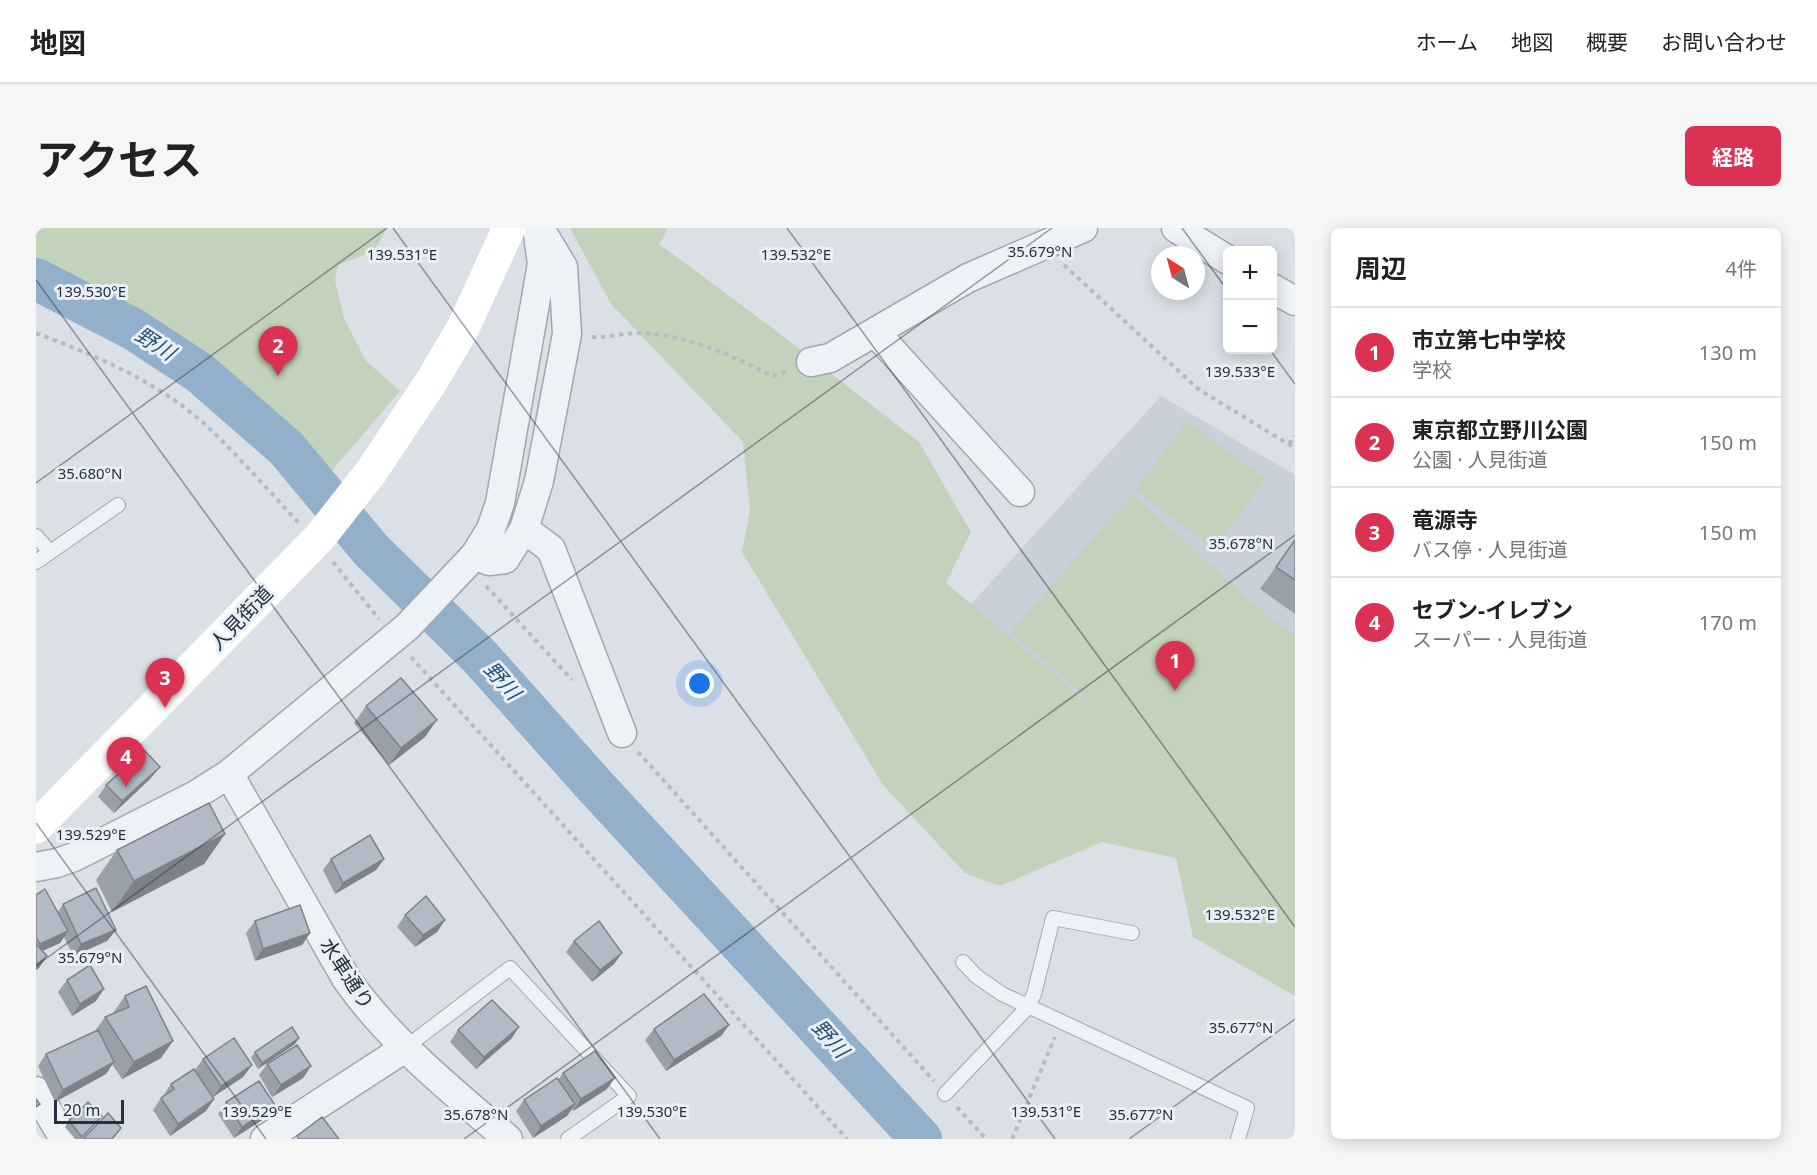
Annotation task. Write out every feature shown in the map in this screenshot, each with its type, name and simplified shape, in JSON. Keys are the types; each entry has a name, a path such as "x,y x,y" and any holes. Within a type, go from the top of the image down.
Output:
{"main road":[{"name":"人見街道","path":"36,827 318,539 371,472 431,382 463,328 509,228"}],"street":[{"path":"470,559 489,561 506,559 524,529 544,462 567,334 563,267 538,228"},
{"path":"36,867 74,857 194,796 229,774 401,632 470,559 491,529 500,503 542,264 538,228"},
{"path":"811,362 830,358 968,278 1083,228"},
{"path":"1176,228 1223,257"},
{"path":"1277,291 1295,301"},
{"path":"875,332 1020,492"},
{"path":"524,529 551,549 622,733"},
{"name":"水車通り","path":"229,774 347,980 367,1008 405,1048 508,1139"},
{"path":"265,1139 405,1048"},
{"path":"36,1092 64,1139"}],"lane":[{"path":"36,562 118,506"},
{"path":"36,536 50,552"},
{"path":"945,1094 1028,1007 1034,994 1053,918 1132,933"},
{"path":"963,962 976,976 1002,994 1247,1108 1238,1139"},
{"path":"405,1048 510,968 629,1096 567,1139"}],"path":[{"path":"1043,246 1198,389 1295,448"},
{"path":"36,333 146,383 208,427 318,539 401,632 469,723 847,1139"},
{"path":"567,334 601,337 642,333 688,340 739,358 772,376 811,362"},
{"path":"1289,444 1295,436"},
{"path":"470,559 575,682"},
{"path":"622,733 986,1139"},
{"path":"1012,1139 1062,1021"}],"shaded area":[{"path":"1161,396 1295,475 1295,878 969,606"}],"green space":[{"path":"36,228 387,228 374,251 338,265 335,280 344,318 366,361 400,391 306,501 241,428 196,390 138,353 36,299"},
{"path":"570,228 668,228 659,244 775,330 919,442 971,532 946,583 1183,783 1011,632 1132,494 1270,618 1295,635 1295,996 1193,937 1176,858 1102,842 1000,886 965,873 883,785 742,552 750,510 743,442 611,304"},
{"path":"1187,421 1266,479 1214,549 1135,490"}],"building":[{"path":"1295,540 1295,580 1276,567"},
{"path":"401,678 437,720 401,748 366,706"},
{"path":"144,750 160,767 122,801 106,785"},
{"path":"209,803 225,834 134,881 117,850"},
{"path":"370,835 384,859 343,883 331,859"},
{"path":"96,888 116,930 81,944 63,904"},
{"path":"45,889 68,931 40,944 36,937 36,895"},
{"path":"426,896 445,920 423,935 405,915"},
{"path":"300,905 310,933 263,949 255,921"},
{"path":"599,921 622,953 600,970 574,941"},
{"path":"36,944 47,956 36,965"},
{"path":"90,965 104,989 80,1004 67,980"},
{"path":"146,986 173,1041 134,1062 105,1017 129,1007 125,996"},
{"path":"704,994 729,1025 674,1060 654,1029"},
{"path":"492,1000 519,1027 484,1057 458,1030"},
{"path":"292,1027 299,1038 262,1063 255,1052"},
{"path":"98,1030 114,1062 63,1090 46,1054"},
{"path":"234,1038 252,1065 221,1086 203,1059"},
{"path":"297,1045 311,1066 281,1085 267,1064"},
{"path":"595,1051 615,1078 581,1099 563,1073"},
{"path":"194,1069 214,1099 178,1124 161,1098 174,1089 171,1084"},
{"path":"557,1078 575,1104 541,1126 524,1100"},
{"path":"259,1081 275,1105 242,1127 226,1102"},
{"path":"88,1102 102,1116 82,1137 69,1121"},
{"path":"108,1113 121,1128 112,1139 83,1139"},
{"path":"322,1117 339,1139 299,1139 297,1136"}],"waterway":[{"name":"野川","path":"36,279 133,329 200,373 286,448 371,550 480,657 595,786 921,1139"}],"place":[{"name":"東京都立野川公園","path":"278,376"},
{"name":"市立第七中学校","path":"1175,691"},
{"name":"竜源寺","path":"165,708"},
{"name":"セブン-イレブン","path":"126,787"}]}
